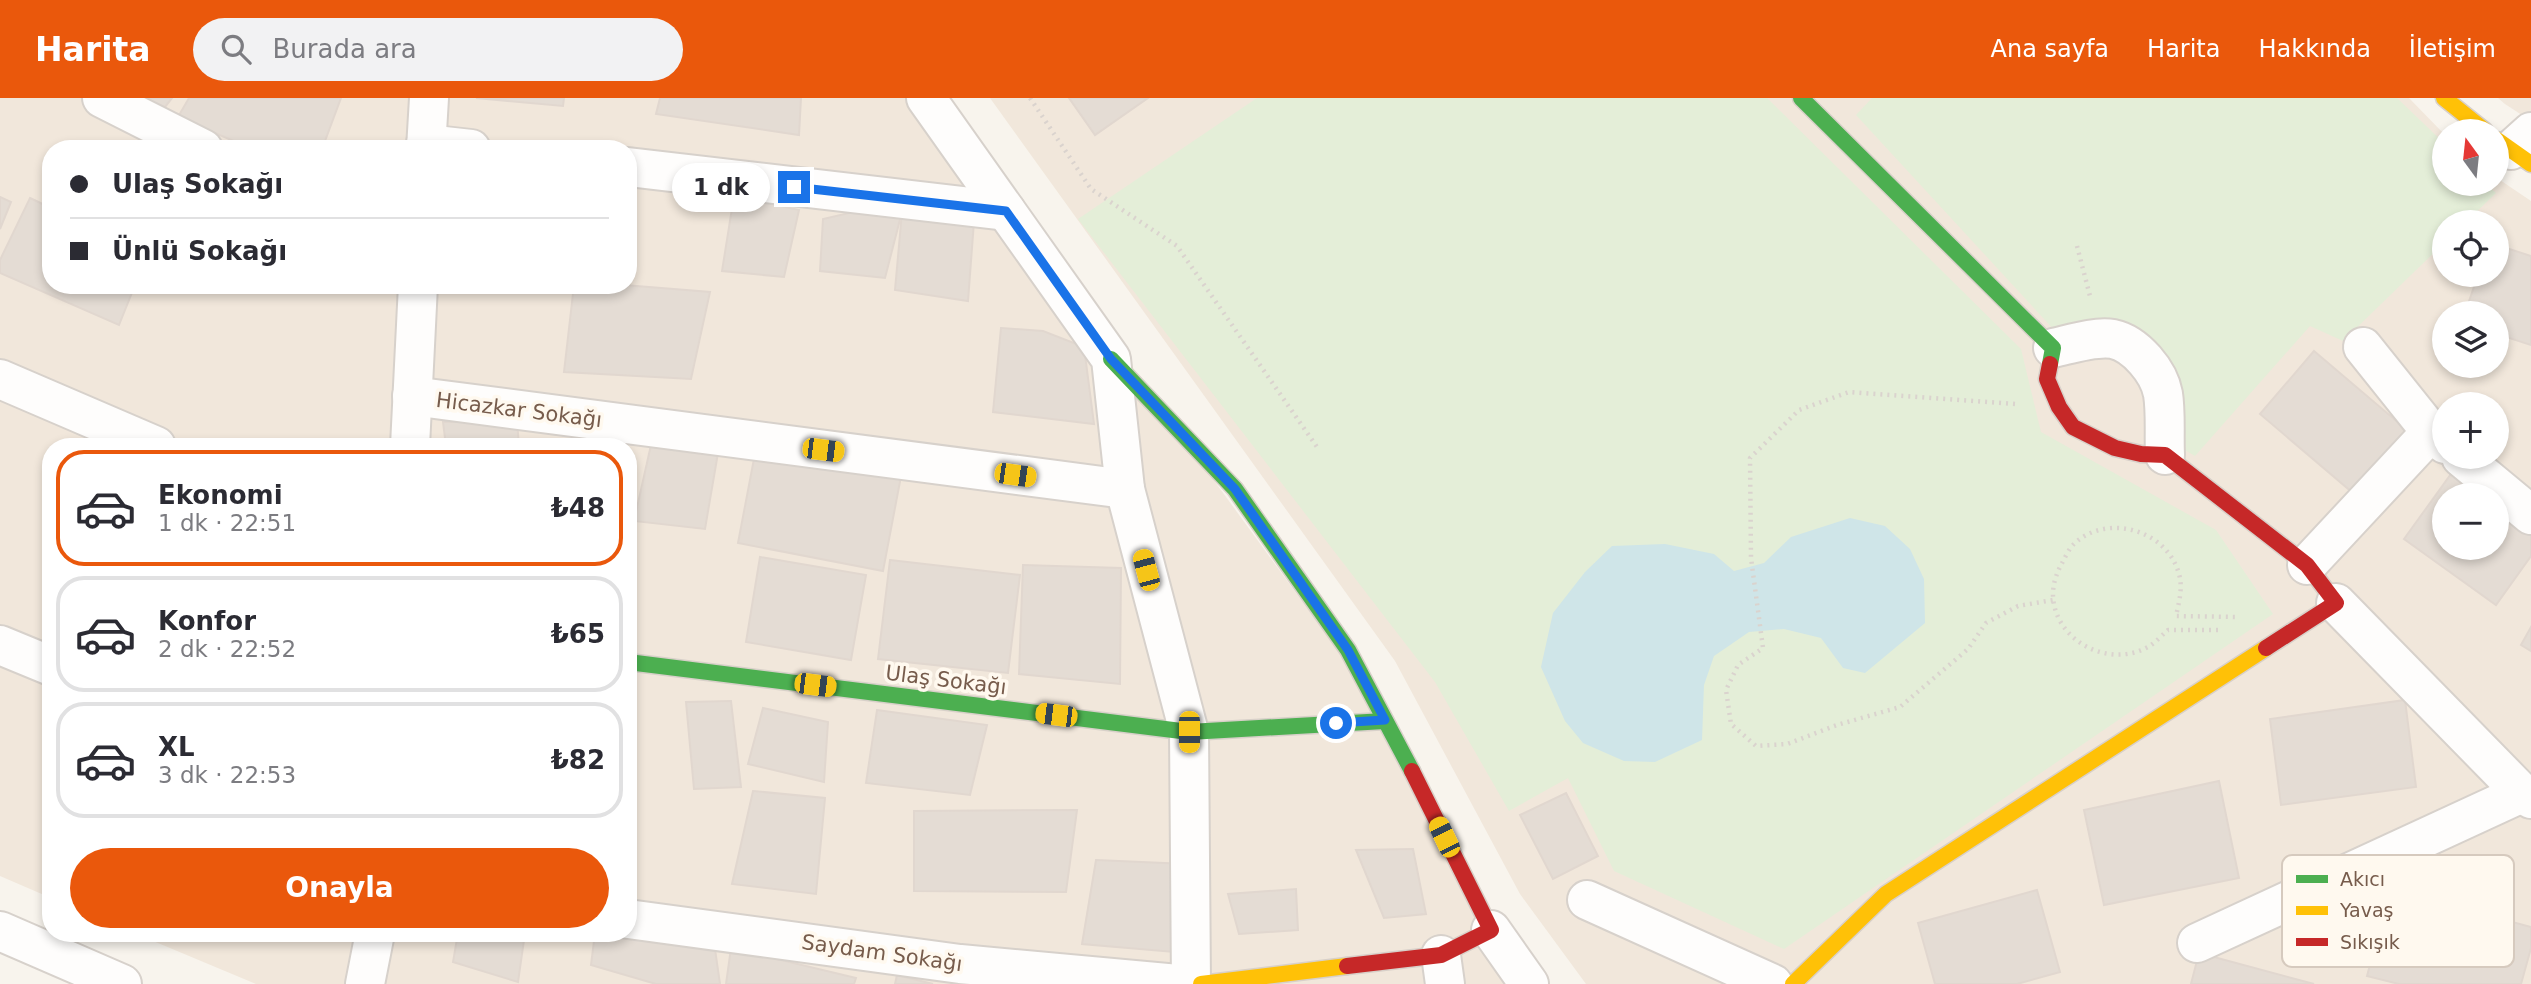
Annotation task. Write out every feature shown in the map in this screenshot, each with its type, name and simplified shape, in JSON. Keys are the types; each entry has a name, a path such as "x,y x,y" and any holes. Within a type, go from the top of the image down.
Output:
{"street":[{"path":"102,98 184,140"},
{"path":"426,140 429,98"},
{"path":"926,98 1111,359 1235,489 1348,650 1491,930 1529,984"},
{"path":"1801,98 2053,348"},
{"path":"2444,98 2459,112 2511,143"},
{"path":"637,168 1006,211"},
{"path":"410,438 418,294"},
{"path":"2053,348 2113,339 2132,348 2150,366 2163,392 2165,455"},
{"path":"2363,346 2432,431"},
{"path":"2053,348 2047,379 2059,407 2073,427 2115,448 2141,454 2165,455 2307,565 2336,603 2527,796 2395,855"},
{"path":"1111,359 1125,489 1189,732 1191,984"},
{"path":"0,379 137,438"},
{"name":"Hicazkar Sokağı","path":"412,396 1125,489"},
{"path":"2307,565 2432,444"},
{"path":"2475,469 2531,515"},
{"path":"1793,984 1886,894 2336,603"},
{"path":"0,645 42,662"},
{"name":"Ulaş Sokağı","path":"637,663 1189,732 1385,720"},
{"path":"1587,900 1773,984"},
{"path":"2197,943 2282,905"},
{"name":"Saydam Sokağı","path":"637,920 960,964 1178,984"},
{"path":"1201,984 1443,970 1491,930"},
{"path":"0,931 122,984"},
{"path":"365,984 373,942"}],"path":[{"path":"1030,98 1091,190 1177,246 1317,447"},
{"path":"2077,246 2102,340"},
{"path":"2053,600 2018,606 1986,623 1968,649 1900,707 1837,725 1787,744 1756,746 1731,723 1726,690 1738,665 1763,648 1751,558 1749,458 1799,410 1849,392 2059,407"},
{"path":"2224,630 2168,630 2148,646 2129,654 2108,654 2088,648 2071,637 2059,620 2053,600 2053,580 2073,544 2092,532 2112,527 2134,530 2154,539 2169,554 2178,573 2181,594 2176,616 2244,617"}],"shaded area":[{"path":"0,98 935,98 1377,704 1524,984 256,984 156,942 637,942 637,438 42,438 42,894 0,876"},
{"path":"990,98 2409,98 2432,122 2432,196 2510,196 2510,187 2531,201 2531,984 1586,984 1520,894 1395,661"},
{"path":"2498,98 2531,98 2531,121 2505,104"},
{"path":"1850,518 1885,526 1910,549 1924,579 1925,623 1865,673 1843,668 1821,638 1784,629 1749,632 1714,656 1704,685 1702,740 1655,762 1624,761 1583,743 1565,721 1541,667 1553,613 1585,572 1612,546 1665,544 1714,554 1734,571 1764,563 1791,537"}],"green space":[{"path":"1257,98 1767,98 2021,349 2041,432 2216,530 2273,614 1784,949 1614,871 1568,778 1509,811 1435,682 1078,219"},
{"path":"1872,98 2397,98 2432,132 2432,196 2493,196 2478,210 2432,210 2432,255 2343,341 2310,326 2195,456 2183,449 2163,361 2057,333 1856,115"}],"building":[{"path":"139,98 172,98 165,107"},
{"path":"189,98 341,98 325,140 231,140 178,117"},
{"path":"476,98 564,98 563,106"},
{"path":"660,98 801,98 799,135 656,114"},
{"path":"1069,98 1148,98 1095,135"},
{"path":"734,196 799,210 784,277 722,271"},
{"path":"0,197 11,202 0,229"},
{"path":"30,198 42,204 42,291 0,273 0,260"},
{"path":"905,200 885,278 820,271 823,219"},
{"path":"975,208 968,301 895,290 902,212"},
{"path":"2509,249 2531,256 2531,345 2509,338 2509,301 2469,301 2474,287 2509,287"},
{"path":"637,286 710,292 691,379 564,372 573,294 637,294"},
{"path":"48,294 131,294 119,325"},
{"path":"1001,328 1043,331 1084,347 1094,424 993,412"},
{"path":"2314,351 2407,430 2353,493 2260,414"},
{"path":"517,421 518,438 445,438 443,422"},
{"path":"653,436 719,447 705,529 637,521 637,508"},
{"path":"757,443 902,471 883,571 738,543"},
{"path":"2451,474 2464,483 2444,483"},
{"path":"2432,500 2432,559 2404,539"},
{"path":"2509,515 2531,531 2531,556 2496,605 2433,560 2509,560"},
{"path":"760,557 866,575 851,660 746,642"},
{"path":"890,560 1020,575 1008,673 878,659"},
{"path":"1023,565 1121,568 1120,684 1019,674"},
{"path":"2531,627 2531,651 2521,645"},
{"path":"2405,700 2416,787 2281,805 2270,719"},
{"path":"731,701 741,787 694,789 686,702"},
{"path":"763,708 828,722 824,782 748,764"},
{"path":"877,710 987,725 970,795 866,783"},
{"path":"2219,781 2239,878 2104,905 2084,810"},
{"path":"753,791 825,798 816,894 732,884"},
{"path":"1566,793 1598,856 1553,879 1520,815"},
{"path":"1077,810 1066,892 914,891 914,811"},
{"path":"1413,849 1426,914 1384,918 1356,850"},
{"path":"1096,860 1186,864 1174,952 1082,944"},
{"path":"1296,889 1298,930 1239,934 1228,894"},
{"path":"2037,890 2060,972 2017,984 1935,984 1918,923"},
{"path":"2514,922 2531,927 2531,948 2521,984 2399,984 2367,976 2369,967 2514,967"},
{"path":"637,935 715,949 720,984 656,984 591,965 594,942 637,942"},
{"path":"456,942 524,942 518,982 453,962"},
{"path":"731,948 856,978 854,984 726,984"},
{"path":"2199,953 2314,984 2191,984"},
{"path":"897,975 933,984 895,984"}],"traffic: fast":[{"path":"1801,98 2053,348 2050,364"},
{"path":"1111,359 1235,489 1348,650 1412,771"},
{"path":"637,663 1189,732 1385,721"}],"traffic: slow":[{"path":"2444,98 2470,119"},
{"path":"2510,149 2531,164"},
{"path":"1793,984 1886,894 2266,648"},
{"path":"1201,984 1347,966"}],"traffic: jam":[{"path":"2050,364 2047,379 2059,407 2073,427 2115,448 2141,454 2165,455 2307,565 2336,603 2266,648"},
{"path":"1347,966 1441,955 1491,930 1412,771"}],"route":[{"path":"794,187 1006,211 1111,359 1235,489 1348,650 1385,720 1336,723"}]}
